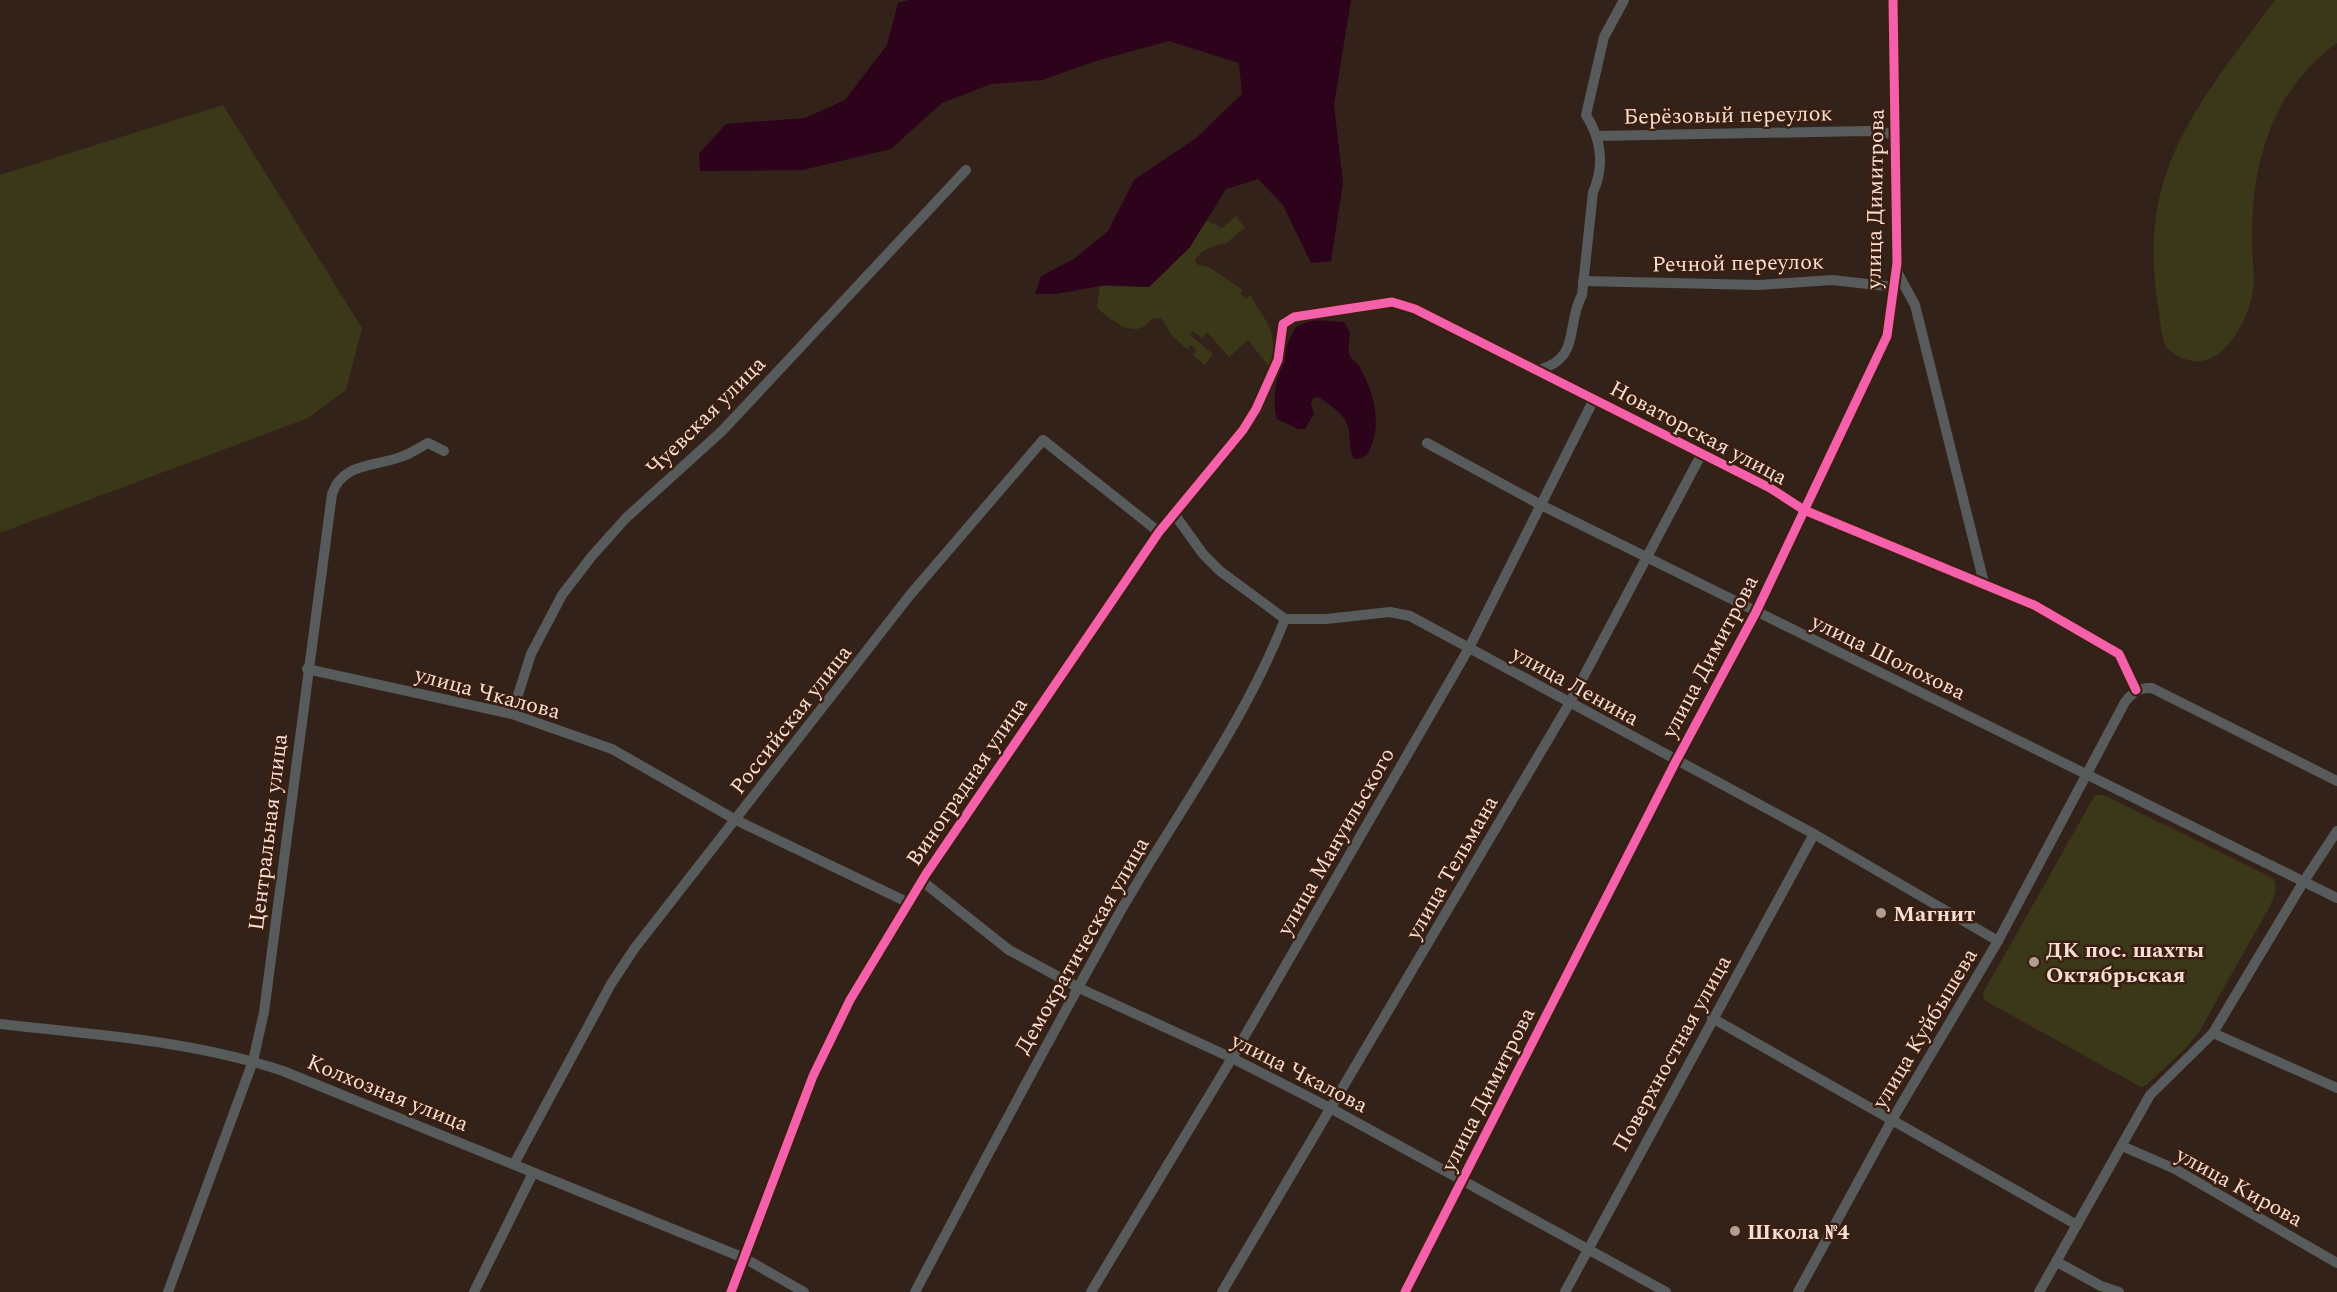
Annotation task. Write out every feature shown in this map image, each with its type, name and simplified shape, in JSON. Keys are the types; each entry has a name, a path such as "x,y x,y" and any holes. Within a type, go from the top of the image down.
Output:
{"street":[{"path":"1539,370 1556,364 1571,342 1583,281 1592,200 1600,176 1597,136 1586,115 1604,38 1624,0"},
{"name":"улица Димитрова","path":"1405,1292 1676,761 1756,612 1887,336 1896,270 1893,0"},
{"name":"Берёзовый переулок","path":"1597,136 1868,131 1895,134"},
{"name":"Чуевская улица","path":"512,714 531,654 562,595 592,556 626,518 722,431 966,170"},
{"path":"1896,270 1915,305 1984,583"},
{"name":"Речной переулок","path":"1583,281 1759,285 1832,280 1894,287"},
{"name":"Новаторская улица","path":"1283,324 1294,318 1366,304 1392,302 1415,309 1770,488 1804,510 2018,597 2110,647 2126,665 2136,690"},
{"name":"Виноградная улица","path":"731,1292 813,1076 850,1000 922,881 1159,532 1243,430 1256,409 1278,360 1283,324"},
{"name":"улица Мануильского","path":"1091,1292 1232,1058 1469,648 1594,399"},
{"name":"Российская улица","path":"514,1164 611,984 640,941 910,596 1043,440 1159,532"},
{"name":"Центральная улица","path":"168,1292 253,1061 264,1012 307,669 335,485 344,476 370,463 404,456 428,443 444,451"},
{"name":"улица Шолохова","path":"1427,443 1541,505 2337,898"},
{"name":"улица Тельмана","path":"1222,1292 1569,704 1701,455"},
{"path":"1175,515 1203,554 1220,571 1285,619"},
{"name":"улица Ленина","path":"1285,619 1326,619 1390,612 1410,616 1569,704 1814,834 1998,941"},
{"name":"Демократическая улица","path":"915,1292 1027,1079 1162,841 1232,731 1268,663 1285,619"},
{"name":"улица Чкалова","path":"307,669 512,714 612,749 736,820 909,903"},
{"path":"2136,690 2152,688 2337,781"},
{"name":"улица Куйбышева","path":"1798,1292 1892,1120 1998,941 2126,702 2136,690"},
{"path":"2039,1292 2150,1095 2213,1034 2304,881 2337,831"},
{"name":"Поверхностная улица","path":"1564,1292 1814,834"},
{"name":"улица Чкалова","path":"922,881 1009,950 1079,988 1232,1058 1332,1109 1666,1292"},
{"path":"1712,1018 2077,1225"},
{"name":"Колхозная улица","path":"0,1024 184,1046 253,1061 744,1258 804,1292"},
{"path":"2213,1034 2337,1088"},
{"name":"улица Кирова","path":"2122,1146 2175,1169 2337,1263"},
{"path":"474,1292 533,1173"},
{"path":"2057,1262 2101,1286 2119,1292"}],"shaded area":[{"path":"909,0 1351,0 1334,105 1343,183 1331,261 1311,263 1283,205 1258,179 1226,189 1190,247 1149,287 1106,285 1056,294 1035,294 1041,276 1074,259 1108,231 1134,180 1196,138 1242,94 1239,63 1169,41 1096,61 1042,80 991,84 942,103 891,149 803,170 700,171 699,154 726,124 805,118 845,100 887,45 898,3"},
{"path":"2275,0 2337,0 2337,43 2296,82 2270,129 2256,182 2252,239 2254,283 2248,310 2238,331 2223,350 2204,361 2193,361 2177,356 2164,342 2154,262 2156,218 2165,179 2179,142 2198,107"},
{"path":"223,105 362,328 346,390 308,418 0,533 0,175"},
{"path":"1236,216 1245,228 1225,244 1208,248 1195,261 1198,265 1209,267 1243,290 1240,294 1246,299 1250,295 1270,328 1273,345 1270,368 1248,340 1229,357 1207,332 1202,338 1193,331 1190,335 1213,354 1205,365 1193,355 1197,350 1191,345 1187,349 1172,336 1161,318 1152,319 1139,329 1132,329 1110,319 1097,308 1100,286 1149,287 1190,247 1206,220 1222,228"},
{"path":"1312,320 1344,322 1350,332 1350,356 1359,366 1368,385 1376,416 1376,427 1370,450 1363,458 1354,459 1345,420 1328,403 1318,397 1313,398 1311,404 1314,414 1305,429 1298,429 1277,419 1276,385 1286,347 1296,327"},
{"path":"2095,795 2104,795 2273,878 2275,886 2270,906 2199,1032 2185,1049 2141,1087 1984,1000 1983,993"}],"cycle path":[{"path":"1405,1292 1676,761 1756,612 1887,336 1897,263 1893,0"},
{"path":"731,1292 813,1076 850,1000 926,874 1159,532 1243,430 1256,409 1278,360 1283,324 1294,317 1392,302 1415,309 1770,488 1804,510 2034,605 2119,654 2136,690"}],"place":[{"name":"Магнит","path":"1881,913"},
{"name":"ДК пос. шахты Октябрьская","path":"2034,962"},
{"name":"Школа №4","path":"1735,1231"}]}
